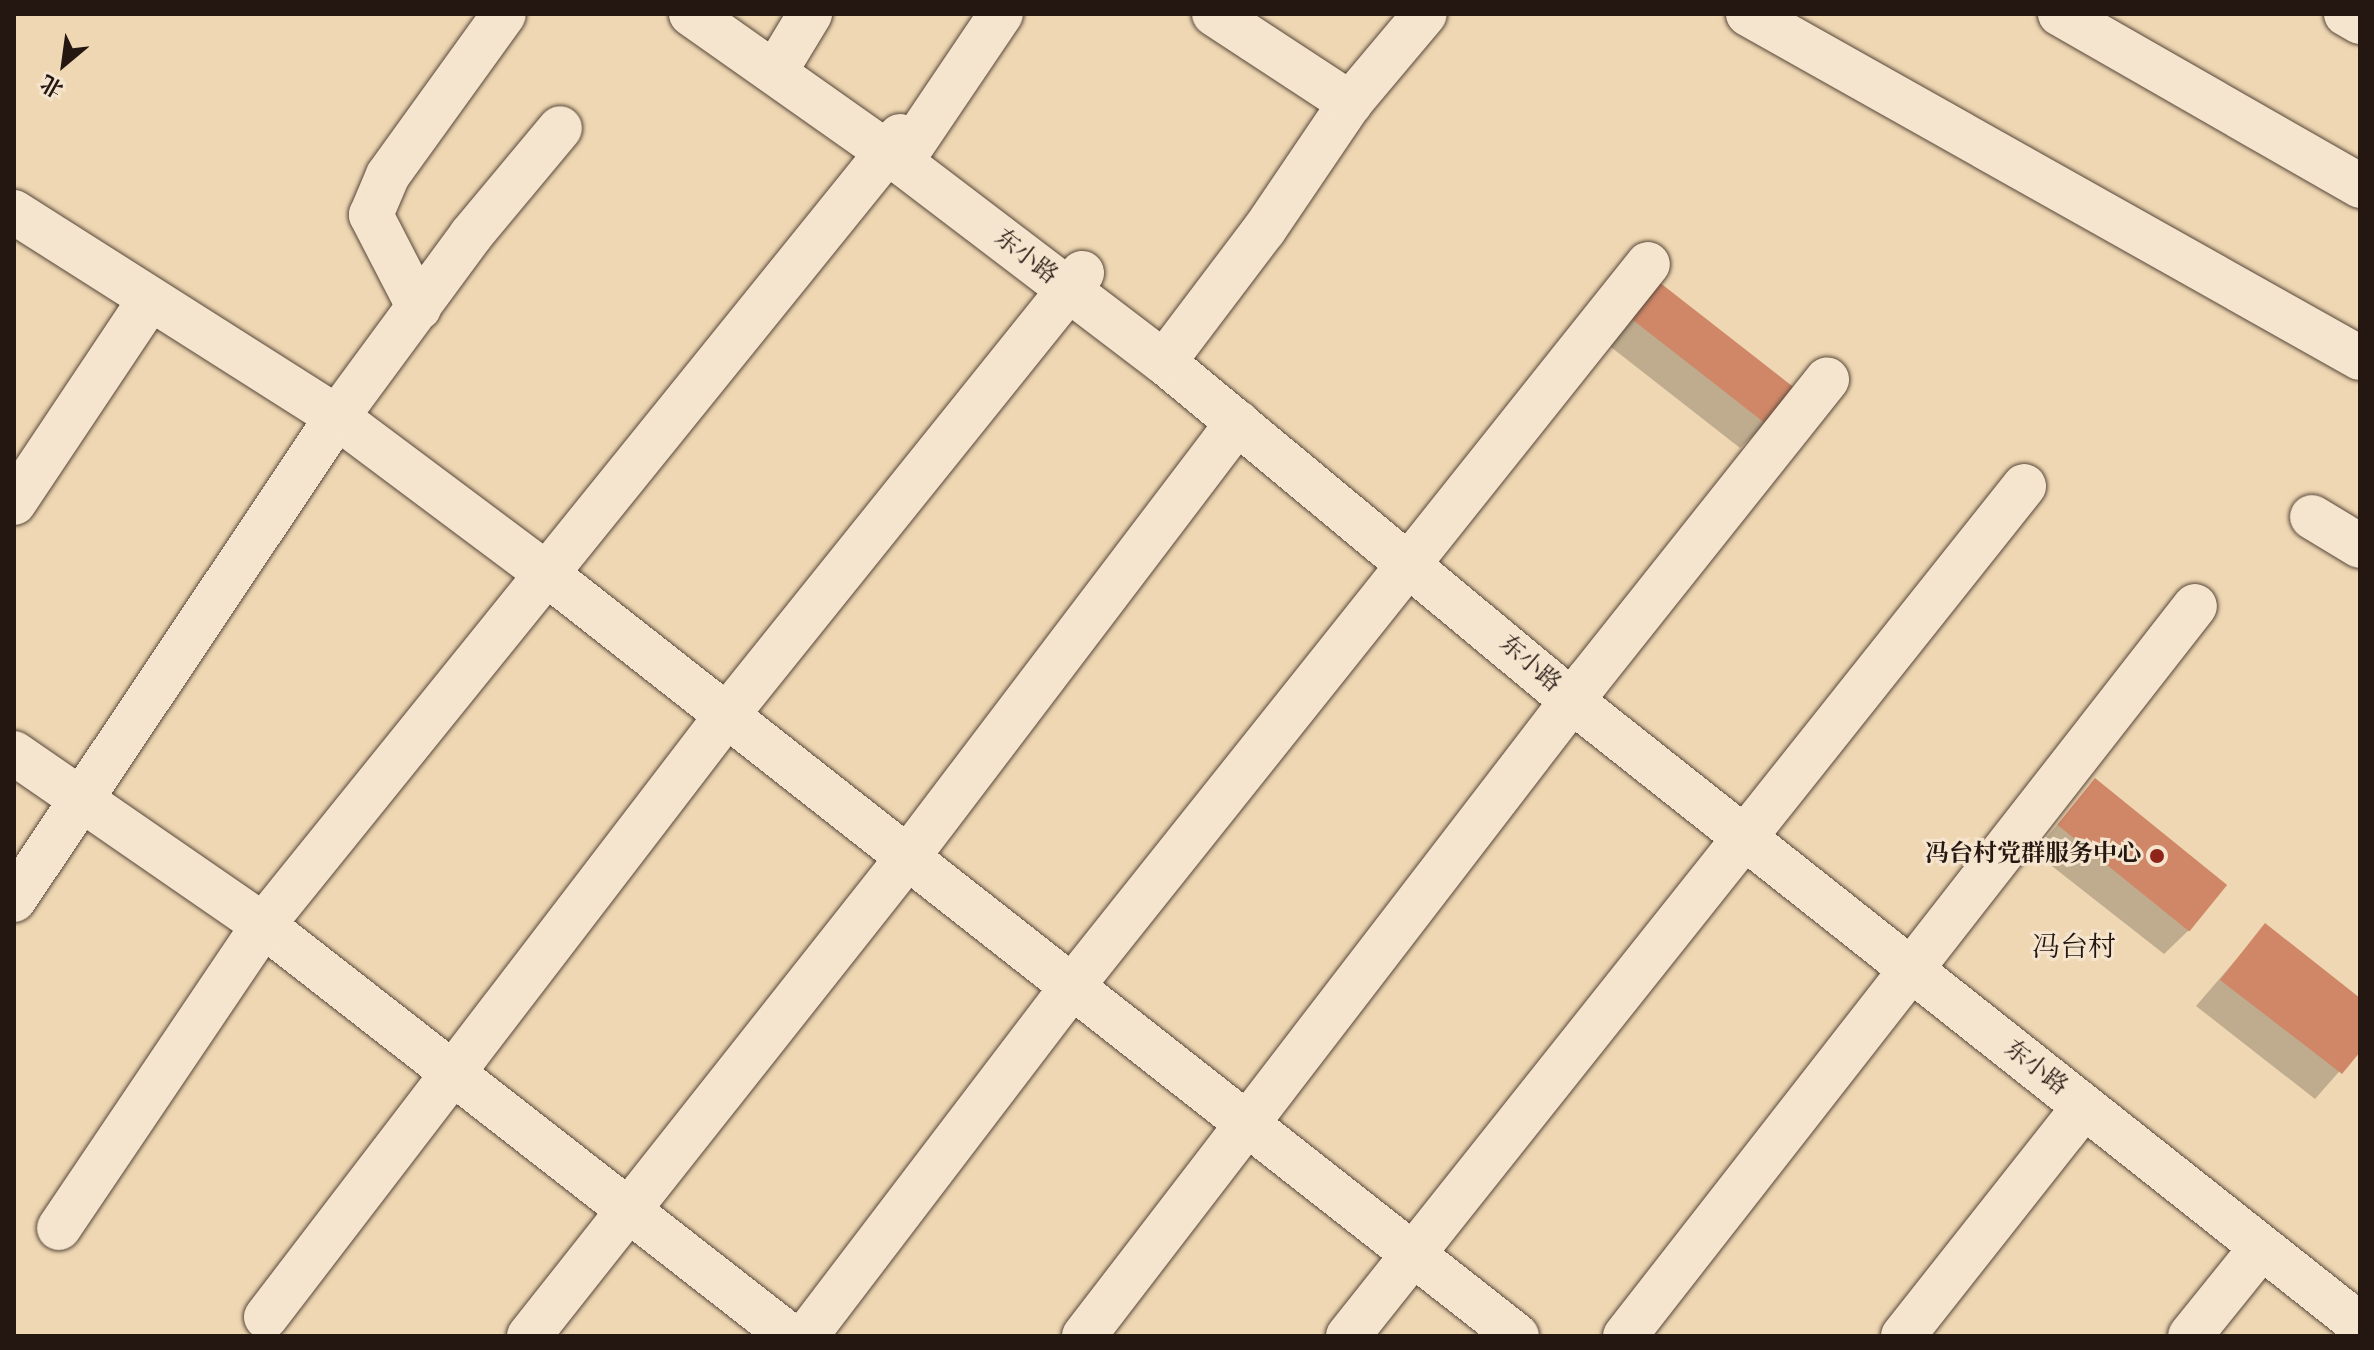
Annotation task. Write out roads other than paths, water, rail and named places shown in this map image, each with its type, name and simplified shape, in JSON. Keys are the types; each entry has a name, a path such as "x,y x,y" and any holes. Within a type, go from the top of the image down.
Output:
{"street":[{"path":"419,308 371,215 388,175 504,14"},
{"name":"东小路","path":"691,14 780,64 901,149 1171,353 1580,691 1919,964 2360,1303"},
{"name":"东小路","path":"725,14 780,64"},
{"path":"780,64 810,14"},
{"path":"59,1228 263,925 901,149 1001,14"},
{"path":"1214,14 1350,103"},
{"path":"1171,353 1264,230 1350,103 1425,14"},
{"path":"1748,14 2360,358"},
{"path":"2060,14 2360,186"},
{"path":"2346,14 2360,22"},
{"path":"14,900 337,417 471,235 560,128"},
{"path":"14,212 337,417 548,575 1070,989 1517,1336"},
{"path":"806,1336 1070,989 1414,552 1648,264"},
{"path":"266,1317 727,715 1076,282"},
{"path":"14,503 150,299"},
{"name":"东小路","path":"1171,353 1238,422 1414,552"},
{"path":"1084,1336 1580,691 1827,380"},
{"path":"529,1336 907,858 1238,422"},
{"path":"1348,1336 2024,486"},
{"path":"2312,517 2360,546"},
{"path":"1625,1336 1919,964 2195,606"},
{"path":"14,753 263,925 790,1336"},
{"name":"东小路","path":"1919,964 2083,1108 2360,1325"},
{"path":"1903,1336 2083,1108"},
{"path":"2190,1336 2261,1248"}],"place":[{"name":"冯台村党群服务中心","path":"2157,856"}],"district":[{"name":"冯台村","path":"2074,949"}]}
